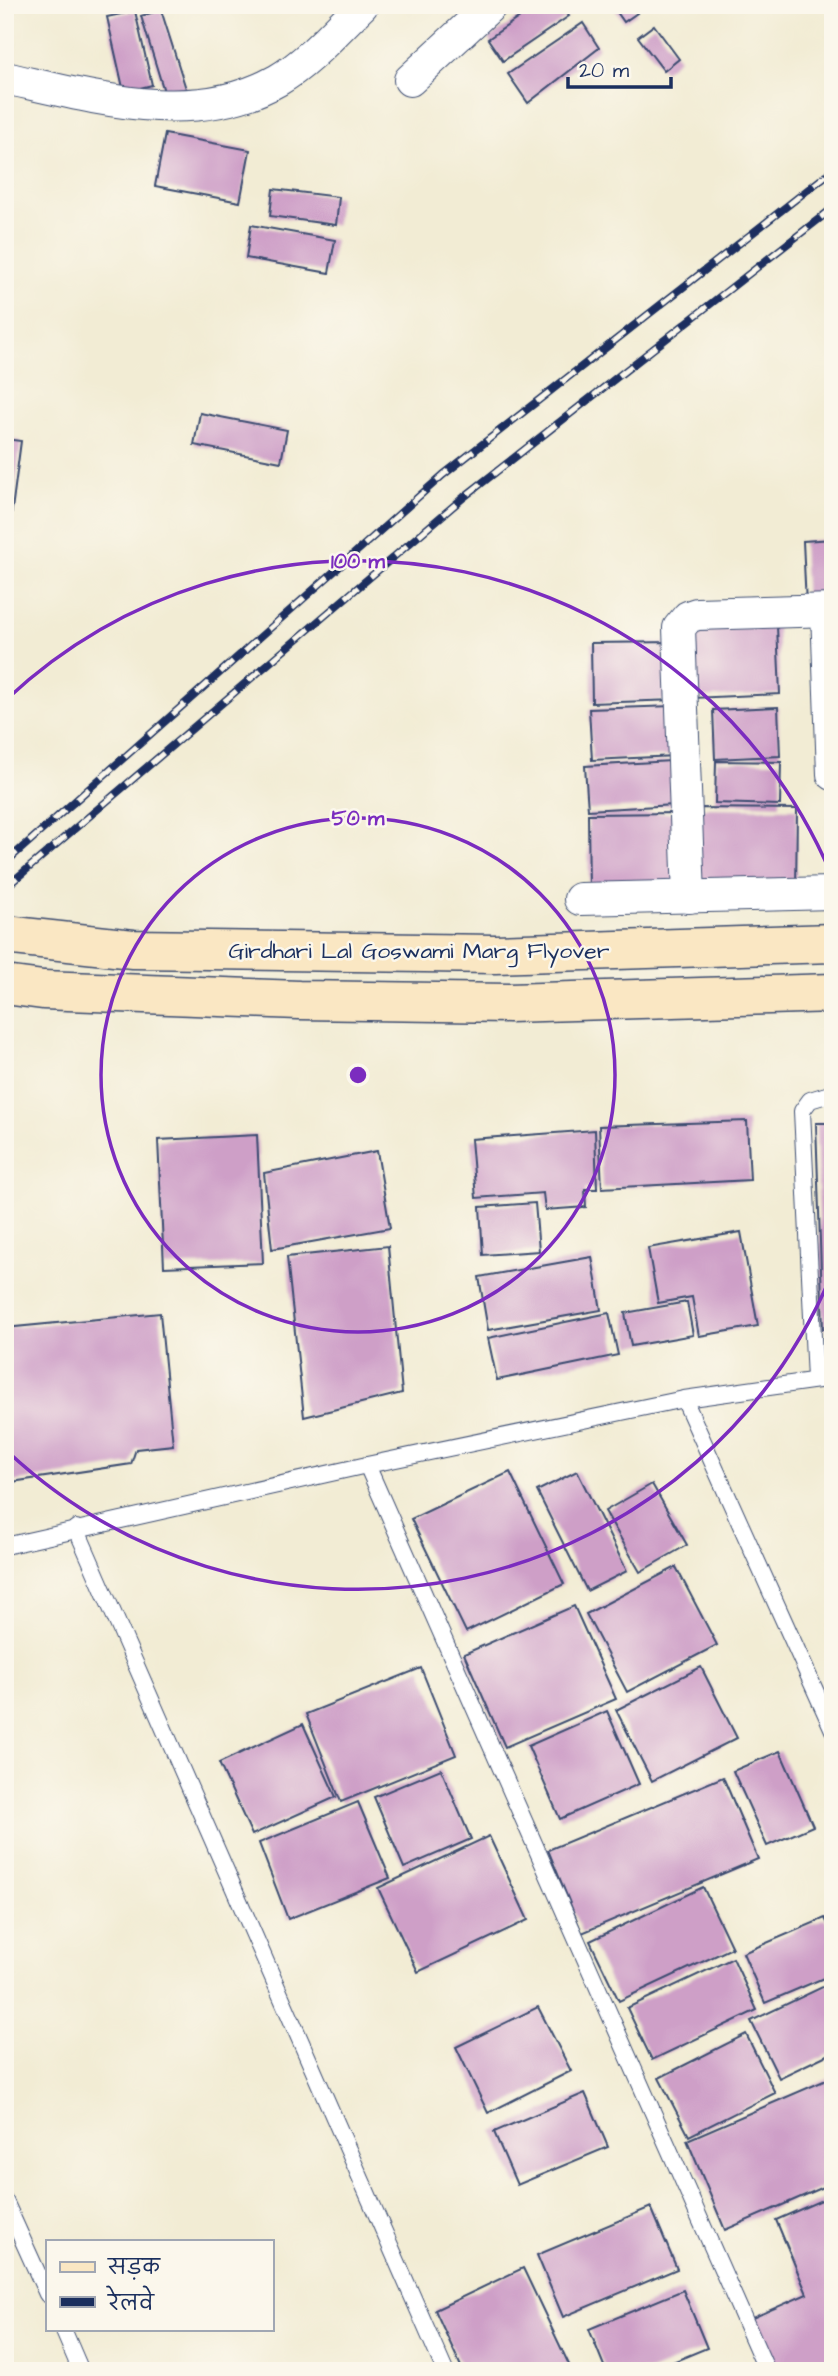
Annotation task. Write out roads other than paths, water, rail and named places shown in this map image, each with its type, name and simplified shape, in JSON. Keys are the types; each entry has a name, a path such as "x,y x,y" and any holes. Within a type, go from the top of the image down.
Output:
{"main road":[{"name":"Girdhari Lal Goswami Marg Flyover","path":"5,935 133,949 495,954 833,943"},
{"name":"Girdhari Lal Goswami Marg Flyover","path":"5,985 43,990 299,1000 509,1003 833,993"}],"street":[{"path":"5,78 131,103 204,104 248,94 279,80 362,5"},
{"path":"410,80 491,5"},
{"path":"689,897 679,628 683,621 696,614 830,611 833,774"},
{"path":"580,899 833,894"}],"lane":[{"path":"815,1379 802,1111 810,1100 833,1093"},
{"path":"5,1546 367,1465 684,1399 833,1378"},
{"path":"684,1399 833,1730"},
{"path":"367,1465 767,2371"},
{"path":"76,1528 444,2371"},
{"path":"5,2201 46,2292"},
{"path":"63,2330 82,2371"}],"railway":[{"path":"5,863 443,475 833,170"},
{"path":"5,888 464,497 833,208"}]}
